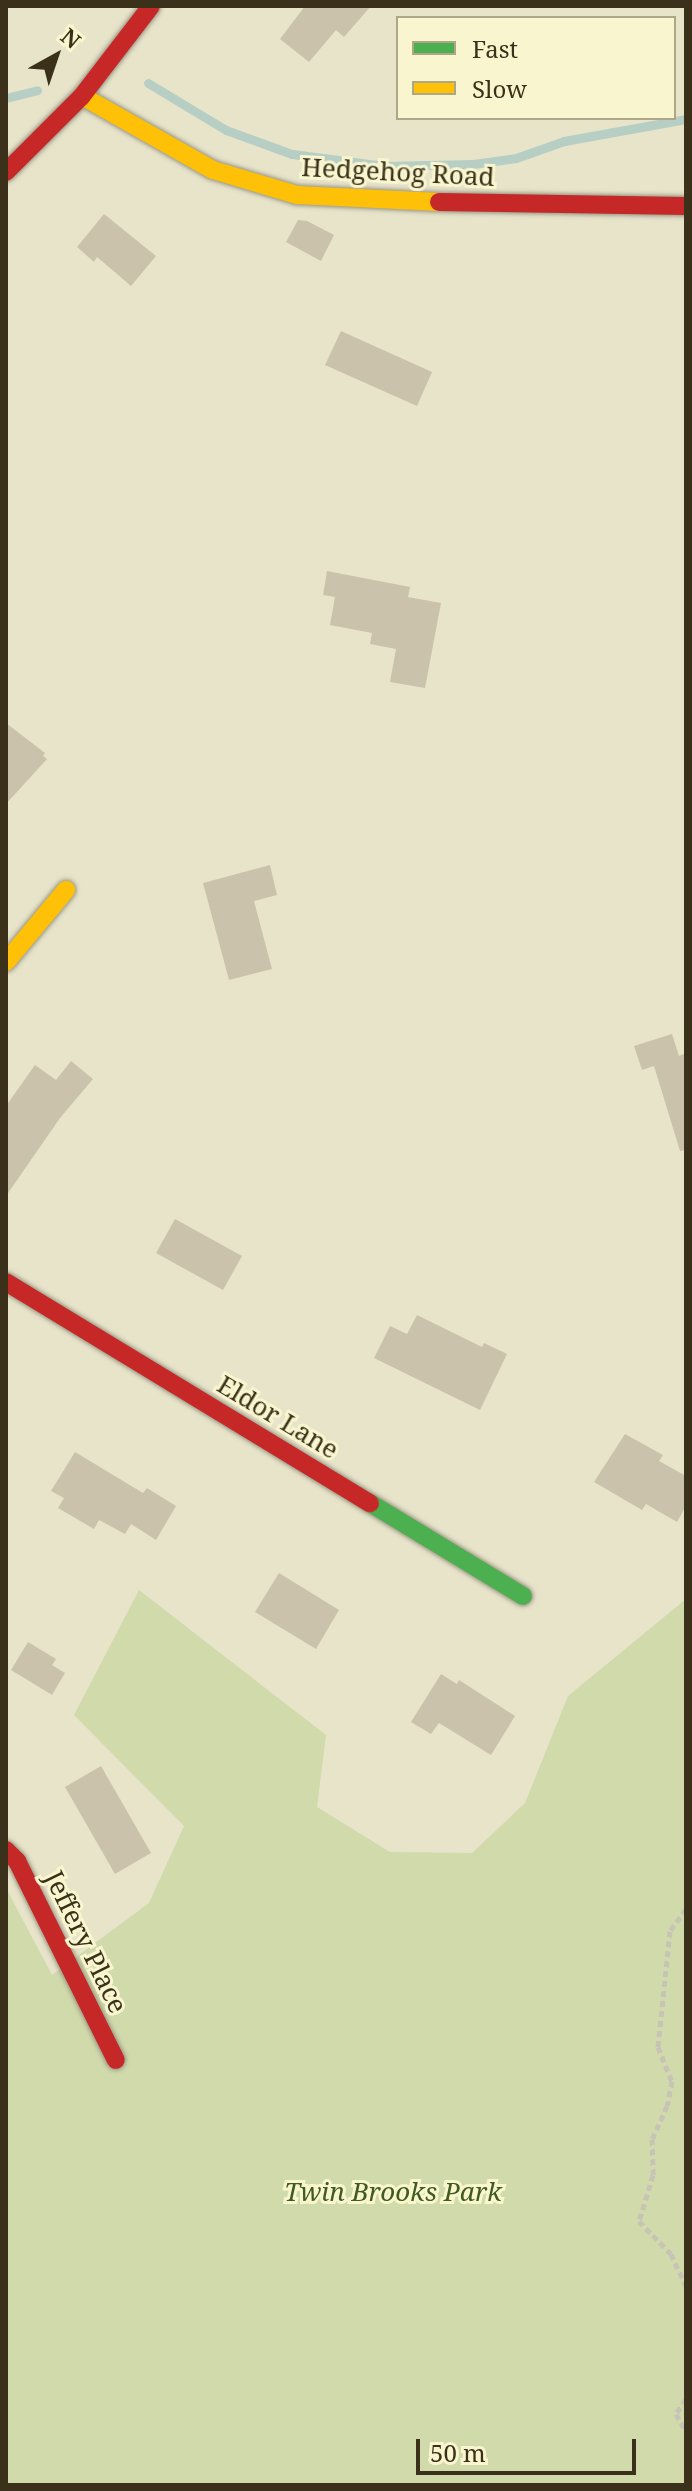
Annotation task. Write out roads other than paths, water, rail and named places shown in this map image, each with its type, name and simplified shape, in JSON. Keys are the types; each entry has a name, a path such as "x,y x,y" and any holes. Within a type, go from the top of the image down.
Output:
{"street":[{"path":"6,172 82,96 151,6"},
{"name":"Hedgehog Road","path":"82,96 213,170 297,195 430,202 686,206"},
{"path":"6,962 66,890"},
{"name":"Eldor Lane","path":"6,1282 523,1596"},
{"name":"Jeffery Place","path":"6,1850 17,1861 116,2060"}],"waterway":[{"path":"148,83 226,130 292,154 384,166 473,164 516,158 564,141 686,119"},
{"path":"6,98 37,90"}],"park label":[{"name":"Twin Brooks Park","path":"393,2192"}]}
